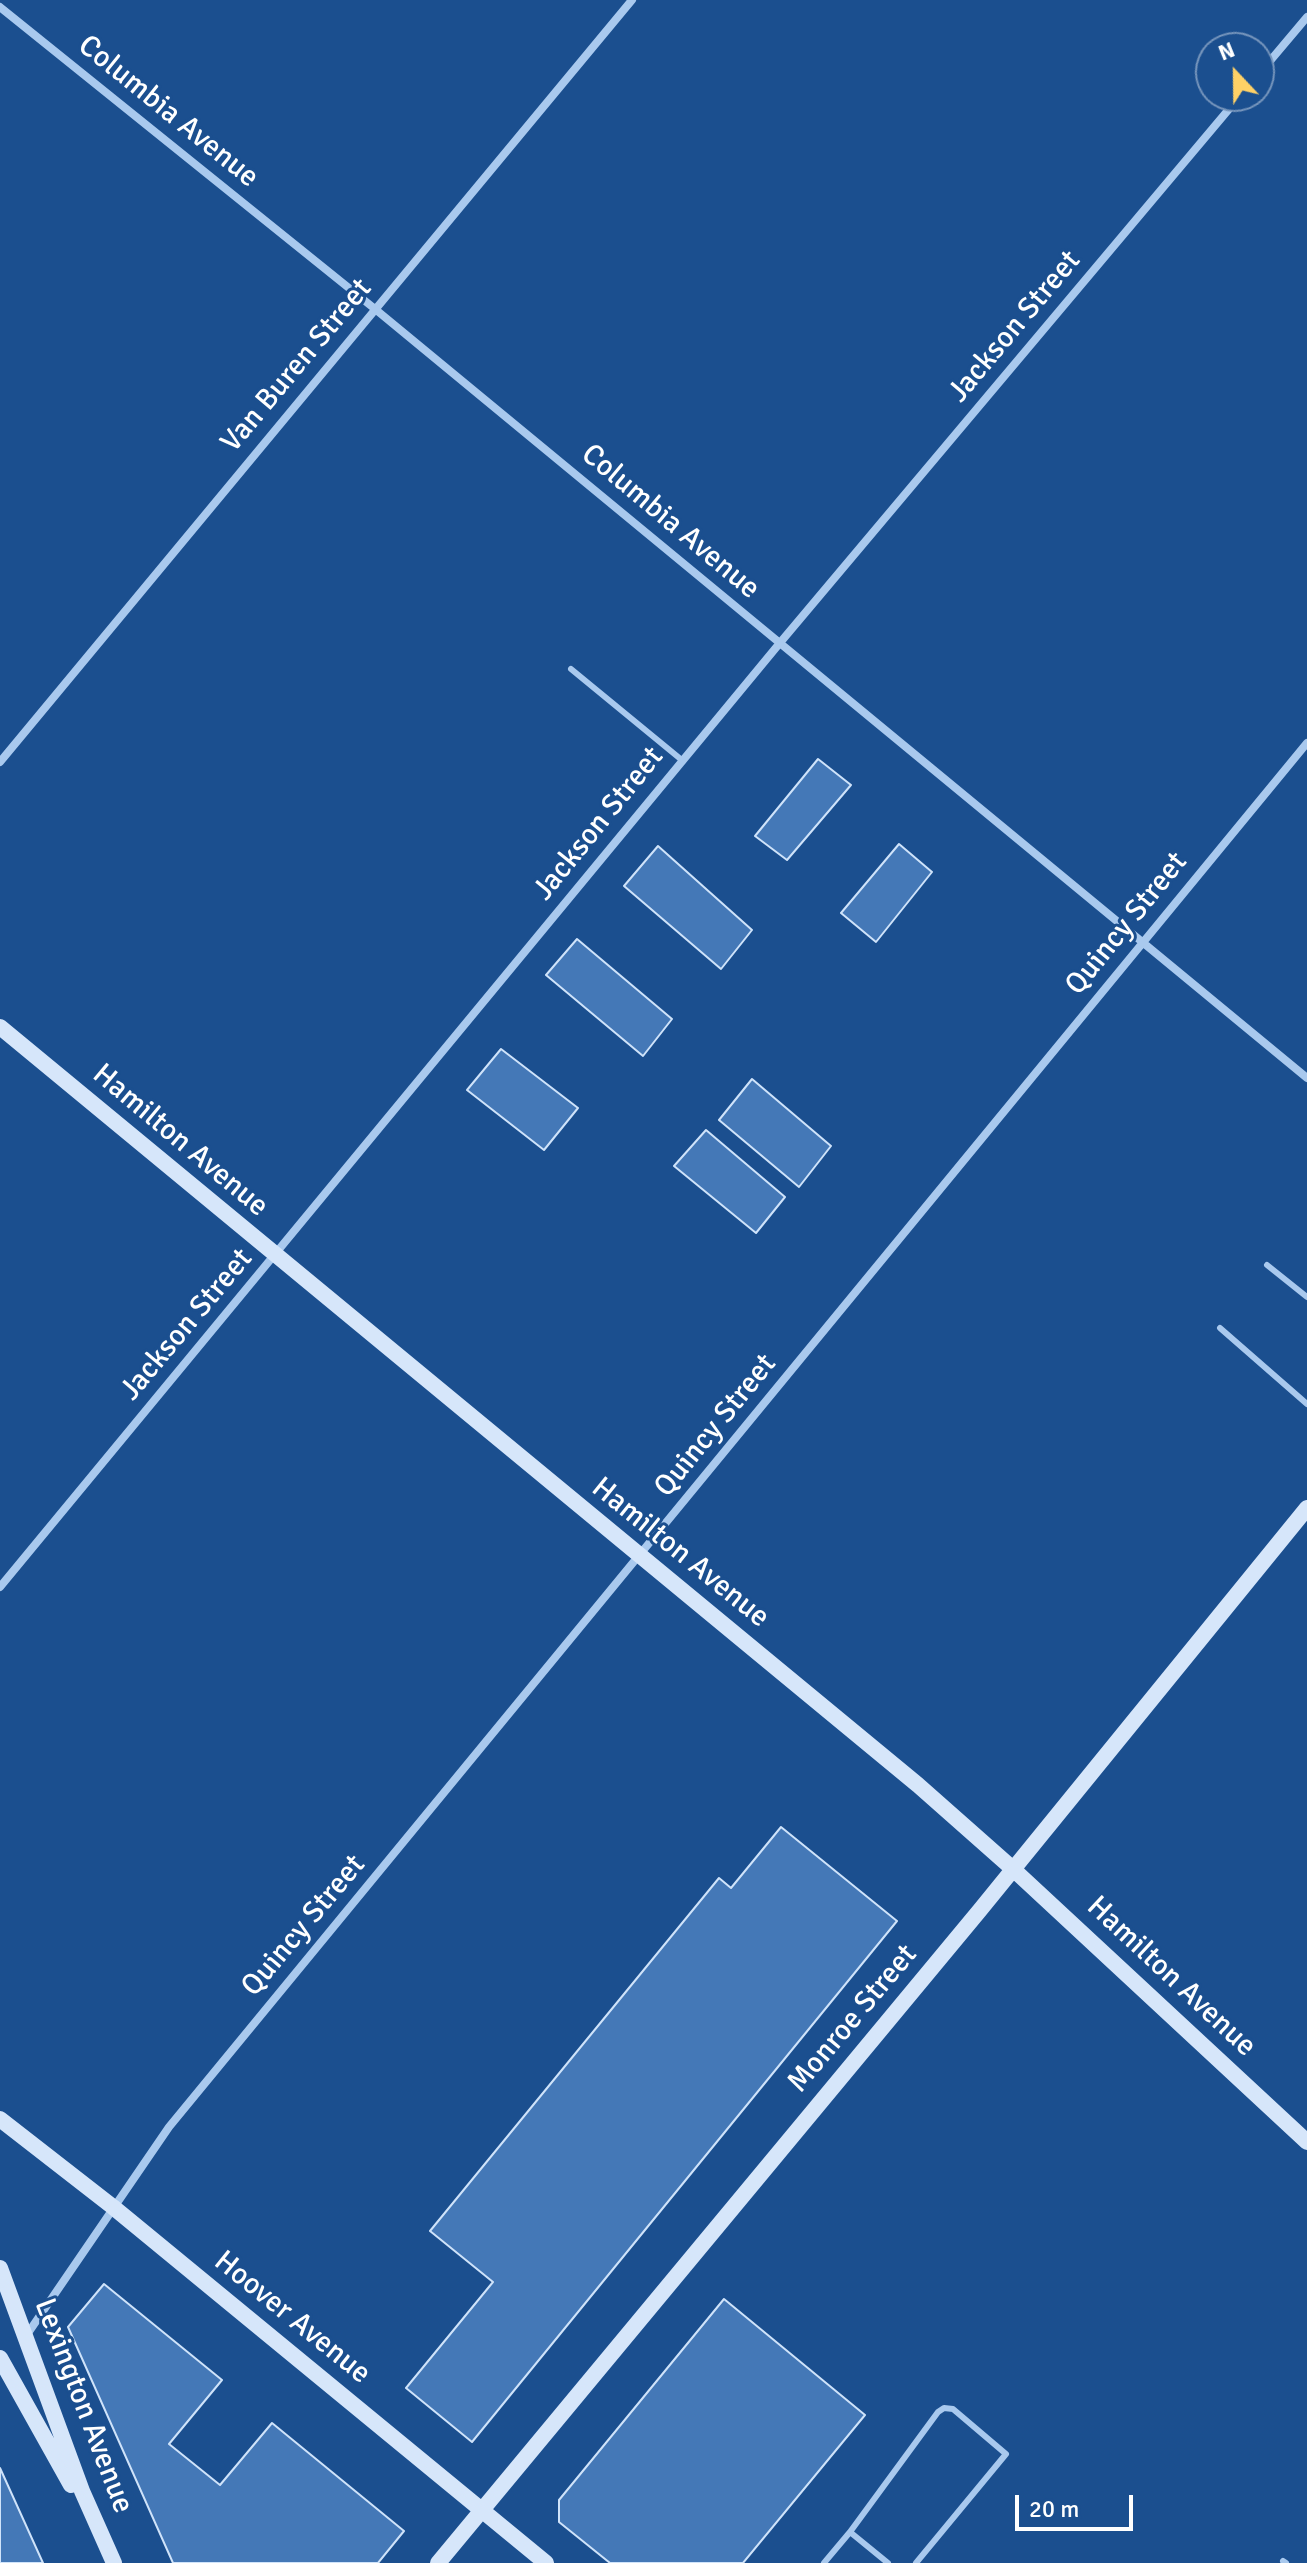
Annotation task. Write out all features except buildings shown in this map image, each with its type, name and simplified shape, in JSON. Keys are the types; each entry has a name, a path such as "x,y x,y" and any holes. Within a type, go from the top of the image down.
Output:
{"main road":[{"name":"Hamilton Avenue","path":"0,1027 918,1785 1307,2142"},
{"name":"Monroe Street","path":"438,2563 1013,1869 1307,1508"},
{"name":"Hoover Avenue","path":"0,2119 113,2207 546,2563"},
{"name":"Lexington Avenue","path":"0,2268 82,2491 114,2563"},
{"path":"0,2358 114,2563"}],"street":[{"name":"Van Buren Street","path":"0,762 632,0"},
{"name":"Columbia Avenue","path":"0,7 375,309 1307,1078"},
{"path":"1275,55 1307,17"},
{"name":"Jackson Street","path":"0,1587 779,644 1227,112"},
{"name":"Quincy Street","path":"26,2336 169,2127 1307,743"}],"lane":[{"path":"571,669 683,761"},
{"path":"1267,1265 1307,1297"},
{"path":"1220,1328 1307,1404"},
{"path":"824,2563 938,2412 944,2408 953,2409 1006,2454 916,2563"},
{"path":"850,2532 888,2563"}]}
